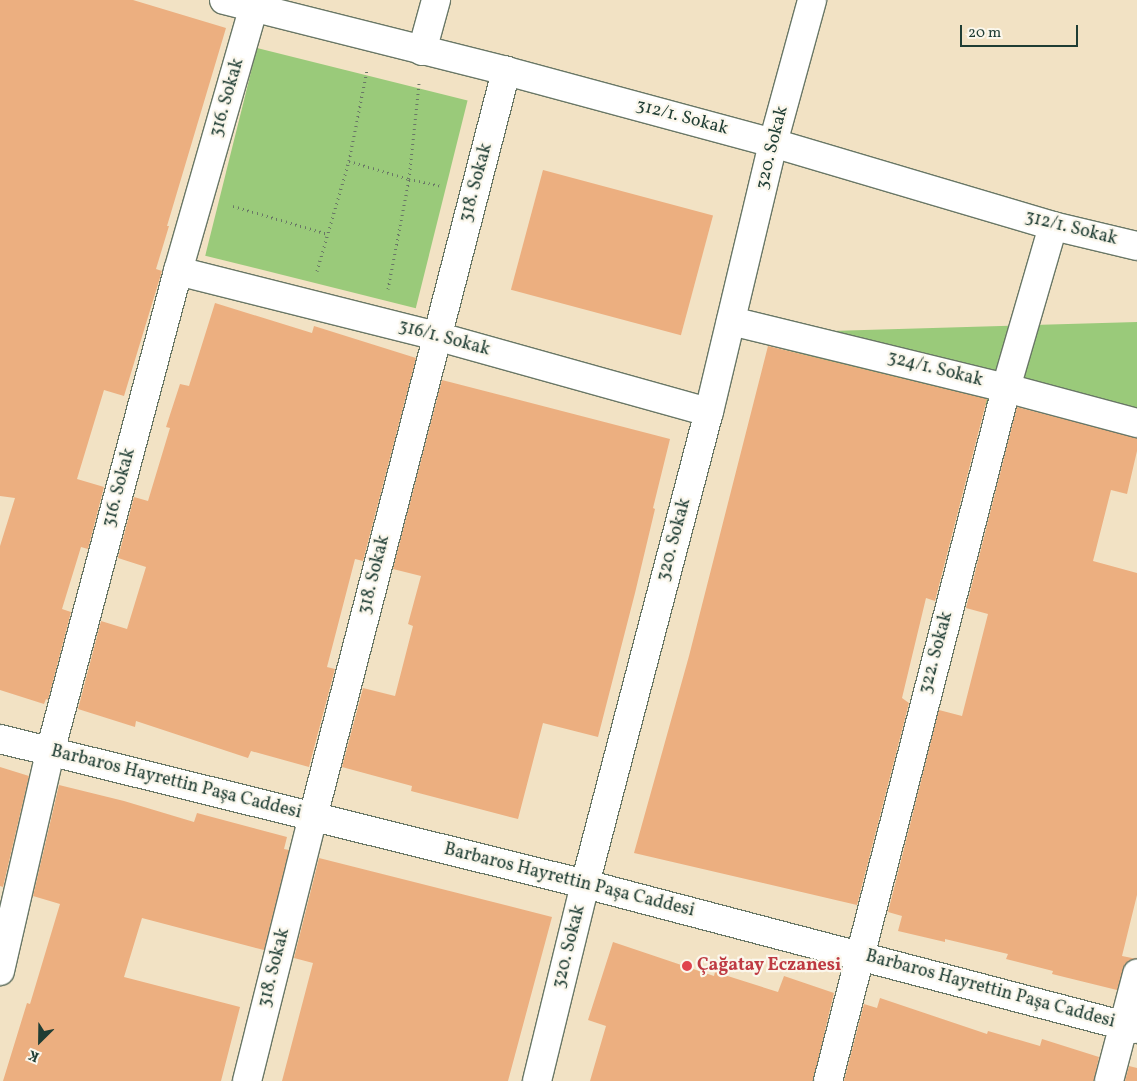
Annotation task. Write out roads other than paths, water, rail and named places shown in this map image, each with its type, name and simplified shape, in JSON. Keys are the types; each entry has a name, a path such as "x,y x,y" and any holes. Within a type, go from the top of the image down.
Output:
{"street":[{"name":"312/1. Sokak","path":"224,0 506,71 773,143 1053,226 1137,246"},
{"path":"422,51 436,0"},
{"name":"320. Sokak","path":"537,1081 585,884 709,412 773,143 812,0"},
{"name":"316. Sokak","path":"0,971 50,752 178,271 254,9"},
{"name":"318. Sokak","path":"247,1081 436,336 506,71"},
{"name":"322. Sokak","path":"828,1081 1006,388 1053,226"},
{"name":"316/1. Sokak","path":"178,271 436,336 709,412"},
{"name":"324/1. Sokak","path":"731,321 1006,388 1137,423"},
{"name":"Barbaros Hayrettin Paşa Caddesi","path":"0,739 585,884 1131,1028"},
{"path":"1109,1081 1131,1028 1137,974"}],"place":[{"name":"Çağatay Eczanesi","path":"687,966"}]}
